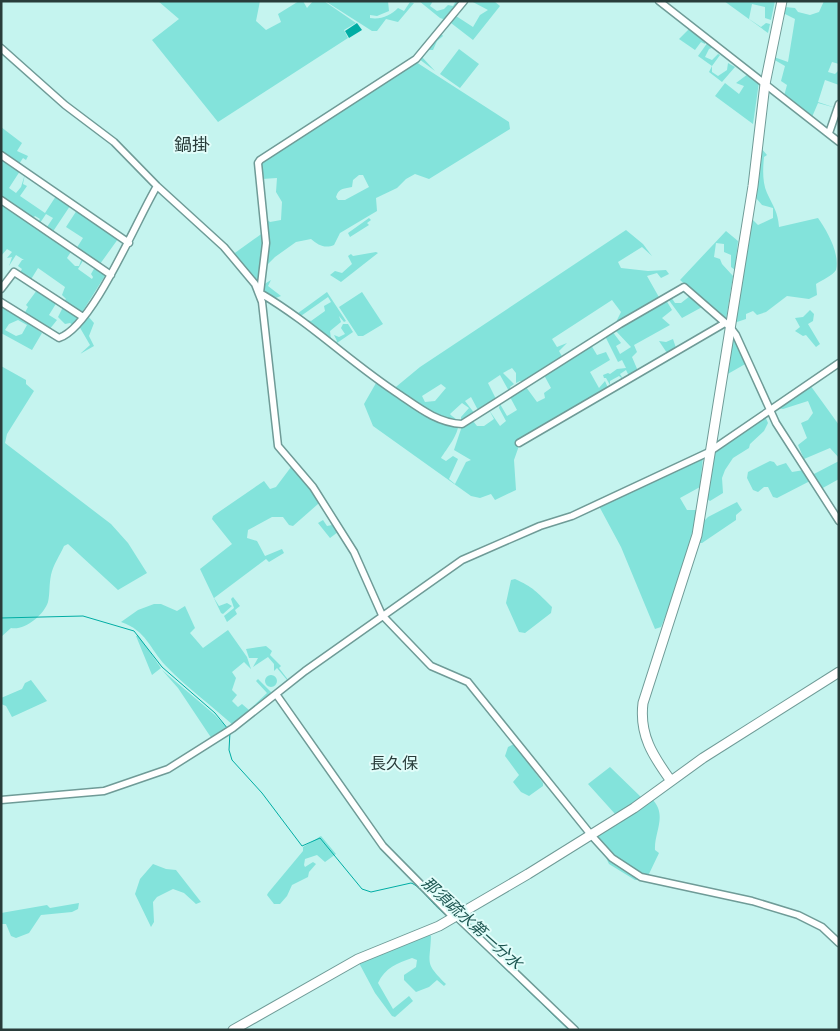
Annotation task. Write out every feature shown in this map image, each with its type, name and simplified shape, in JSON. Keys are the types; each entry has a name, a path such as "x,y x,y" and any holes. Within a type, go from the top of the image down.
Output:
{"street":[{"path":"464,1 416,59 258,163 266,243 260,293 275,399 278,446 313,487 354,552 382,615 430,666 468,682 592,836 612,858 641,877 752,901 798,915 822,927 839,943"},
{"path":"659,1 839,142"},
{"path":"671,781 646,743 642,716 646,689 697,535 728,325 753,186 765,84 782,1"},
{"path":"1,48 65,105 114,142 157,186 224,247 260,293 382,384 429,415 457,424 466,423 620,324 684,287 728,325 736,335 770,410 839,521"},
{"path":"829,133 839,104"},
{"path":"1,155 129,243"},
{"path":"1,302 59,338 75,327 111,275 157,186"},
{"path":"1,200 111,275"},
{"path":"1,289 14,272 83,317"},
{"path":"519,443 728,325"},
{"path":"1,800 104,791 156,774 233,728 382,615 462,560 540,526 572,516 709,452 839,364"},
{"path":"233,1030 351,963 424,933 592,836 710,753 839,672"},
{"path":"276,694 383,846 575,1030"}],"shaded area":[{"path":"158,1 260,1 256,21 266,30 281,22 278,14 299,1 303,1 307,8 313,1 324,1 356,23 344,30 348,38 218,122 152,40 179,19"},
{"path":"325,1 388,1 389,11 377,16 370,15 370,18 386,16 398,8 404,11 410,2 414,3 398,22 386,19 377,31 372,31"},
{"path":"419,1 433,1 430,6 437,11 444,9 448,5 453,6 456,1 462,1 446,20 440,18"},
{"path":"466,1 456,16 473,27 480,15 488,10 471,1 494,1 500,6 473,40 451,23"},
{"path":"724,1 775,1 771,20 765,18 765,7 752,4 749,19 761,27 766,23 770,24 768,33"},
{"path":"824,1 839,1 839,64 832,62 828,72 835,74 839,70 839,85 825,80 818,102 836,108 818,103 812,117 784,96 787,85 781,81 785,66 773,59 774,57 788,62 795,19 785,14 785,7 795,8 798,12 810,15 819,12"},
{"path":"357,23 362,30 349,38 345,31"},
{"path":"690,28 706,41 705,44 701,42 695,50 679,39"},
{"path":"441,33 443,36 437,41 433,50 427,50 422,57 435,71 419,59"},
{"path":"708,42 714,47 709,49 705,57 712,60 718,54 720,55 712,66 698,56"},
{"path":"459,49 479,64 460,88 440,74"},
{"path":"416,62 509,122 510,129 429,179 415,174 406,179 397,188 376,198 377,211 340,233 334,245 322,246 311,239 296,242 266,266 260,286 232,255 267,230 266,219 270,222 281,220 282,202 276,192 277,178 262,179 260,162","holes":["359,175 363,175 369,187 345,200 338,200 336,197 339,192 342,189 352,187 353,180"]},
{"path":"728,63 735,67 722,82 709,72 712,66 712,72 718,76 727,70"},
{"path":"748,74 759,82 753,124 715,96 725,83 739,94 744,86 736,83"},
{"path":"1,127 22,143 17,151 28,156 26,160 23,158 19,164 1,152"},
{"path":"761,148 767,155 764,157 764,184 776,213 779,227 818,218 829,236 834,250 837,263 836,270 816,284 817,295 809,299 787,296 766,312 757,315 753,311 746,314 746,319 734,323 752,219 758,225 773,218 773,208 762,205 756,198"},
{"path":"1,158 20,171 9,188 16,193 21,187 25,174 23,184 27,186 20,196 45,213 56,196 70,206 52,233 38,224 72,250 67,258 75,266 79,266 82,258 84,259 78,269 92,279 91,274 95,267 106,274 81,314 63,302 66,299 62,295 65,287 38,268 30,281 19,274 22,269 18,266 24,260 16,255 9,266 12,257 7,258 12,252 7,249 1,256","holes":["46,214 53,218 47,227 40,223","35,216 40,219 37,223 32,219"]},
{"path":"77,210 118,239 100,264 76,249 83,238 66,227"},
{"path":"369,218 371,220 367,223 369,225 350,237 348,233"},
{"path":"626,230 643,244 652,256 642,247 618,262 621,268 648,271 666,270 669,274 661,278 657,273 647,276 660,299 666,300 672,310 662,318 670,325 634,345 637,352 632,357 638,371 629,376 626,370 620,374 623,379 619,376 610,381 610,385 606,378 604,378 603,375 610,374 617,369 626,368 622,360 618,362 605,336 612,331 621,343 616,346 620,354 631,347 615,330 616,322 621,312 612,300 552,339 557,347 567,343 559,351 563,358 573,352 572,348 575,352 525,384 520,381 516,383 516,373 512,368 503,373 514,384 510,387 513,392 510,393 500,375 488,383 497,401 479,412 471,397 465,401 475,414 461,422 461,417 469,408 462,403 450,414 456,419 458,428 453,440 441,458 446,461 453,456 458,459 449,479 455,484 466,462 471,460 454,450 462,426 473,421 477,426 484,426 494,419 489,410 500,426 506,421 499,408 500,404 507,416 517,410 510,397 526,387 537,402 545,398 544,393 551,388 544,375 591,345 597,355 606,352 610,360 590,372 599,388 605,381 608,388 521,440 514,460 516,490 495,500 491,494 480,498 471,496 373,426 364,404 376,383 391,391 420,367","holes":["441,384 446,388 435,401 425,402 422,396"]},
{"path":"726,231 738,241 735,270 731,267 731,255 724,252 724,244 716,243 714,257 720,259 733,276 726,320 680,280"},
{"path":"378,253 341,282 330,275 335,271 342,273 352,264 348,256 351,254 353,256"},
{"path":"271,280 268,286 281,296 273,299 263,292 263,285"},
{"path":"37,290 57,302 49,315 57,320 49,330 24,314 28,307 26,305"},
{"path":"327,292 346,321 344,322 339,316 341,322 330,331 331,339 329,341 304,319 311,321 325,311 324,306 331,302 328,297 298,318 294,316"},
{"path":"362,292 383,324 363,336 358,336 339,307"},
{"path":"690,296 704,306 682,318 668,299 671,297 675,303 681,303"},
{"path":"1,304 42,333 32,350 1,333","holes":["18,320 27,325 22,334 16,336 5,330 9,324"]},
{"path":"63,307 80,316 74,326 70,323 65,324 58,317"},
{"path":"810,310 814,314 813,321 808,324 820,344 816,347 806,335 803,336 795,331 800,327 795,318 803,317"},
{"path":"87,315 94,323 89,336 94,346 80,354 90,345 79,326"},
{"path":"343,324 348,324 353,332 334,345 337,341 334,335 339,337 345,334 341,328"},
{"path":"735,336 747,363 726,375 732,337"},
{"path":"673,339 676,348 667,353 659,341 666,342"},
{"path":"1,366 26,380 26,384 34,391 7,434 5,443 111,524 128,543 147,573 118,590 68,544 64,546 53,568 46,607 38,617 27,625 11,628 1,637"},
{"path":"810,385 839,425 839,458 830,448 804,459 798,445 807,438 801,423 808,420 813,413 808,401 783,409 777,408"},
{"path":"765,416 768,423 764,431 750,444 749,448 733,458 725,470 722,478 723,493 710,501 707,499 713,448"},
{"path":"703,457 700,487 680,498 687,510 697,510 686,555 672,599 661,627 655,629 621,547 600,508 600,500"},
{"path":"770,461 774,462 777,466 786,463 792,472 804,470 810,481 777,498 773,497 768,487 764,487 758,492 753,490 747,478 748,472"},
{"path":"839,461 839,479 821,489 812,475"},
{"path":"291,467 303,476 319,502 293,526 289,525 283,517 272,517 248,530 247,538 257,541 265,556 282,549 284,553 269,562 266,559 214,598 219,606 227,603 232,606 223,614 221,613 200,569 232,544 212,519 213,516 264,481 270,489 276,487"},
{"path":"737,502 742,510 736,515 736,520 702,543 699,543 697,541 704,521"},
{"path":"323,520 327,526 332,525 338,532 330,538 318,523"},
{"path":"515,579 535,590 552,607 551,613 525,633 519,632 506,603 511,580"},
{"path":"233,597 240,606 235,610 237,614 227,622 224,616 234,608 231,599"},
{"path":"154,604 161,604 177,611 185,606 195,628 190,633 203,648 228,630 247,657 251,669 244,662 232,672 236,678 232,690 237,695 232,701 238,707 242,704 249,710 267,693 256,681 258,679 273,694 233,725 174,674 137,630 121,622 138,610"},
{"path":"138,635 161,668 152,675 136,636"},
{"path":"266,646 272,651 270,655 281,666 279,668 289,681 284,682 287,680 277,668 274,671 274,664 268,657 253,667 258,658 249,658 246,649"},
{"path":"162,670 215,715 228,729 212,739 178,688"},
{"path":"269,675 273,675 277,681 273,687 269,687 265,683 265,679"},
{"path":"31,680 47,701 12,717 6,706 1,704 1,698 22,689 25,683"},
{"path":"514,744 543,783 543,786 529,796 521,792 513,782 519,775 505,756 508,747"},
{"path":"610,767 642,798 616,815 588,784"},
{"path":"652,799 657,805 660,817 655,843 655,850 659,853 648,876 642,880 635,880 609,864 596,836"},
{"path":"321,836 336,854 325,862 317,855 305,859 305,867 313,862 316,864 309,872 308,877 292,885 287,896 280,904 274,904 267,895 268,893 303,851 303,847"},
{"path":"153,864 166,869 176,870 201,902 196,904 184,893 173,889 157,897 153,902 154,922 151,927 135,894 140,879"},
{"path":"79,903 78,909 72,912 41,915 29,933 16,938 11,936 6,924 1,924 1,913 47,905 50,908"},
{"path":"429,934 431,936 431,967 446,984 444,986 437,980 429,987 416,992 404,980 404,975 416,967 417,960 412,958 392,967 384,973 378,983 393,1009 409,996 413,1001 395,1017 392,1016 375,993 359,963"}],"waterway":[{"name":"那須疏水第一分水","path":"1,618 83,616 134,631 162,667 215,713 228,729"},
{"name":"那須疏水第一分水","path":"230,732 229,750 232,760 262,793 302,846 320,838 362,889 371,892 411,883 419,888 448,916"},
{"name":"那須疏水第一分水","path":"455,920 569,1030"}],"district":[{"name":"鍋掛","path":"192,145"},
{"name":"長久保","path":"394,763"}]}
